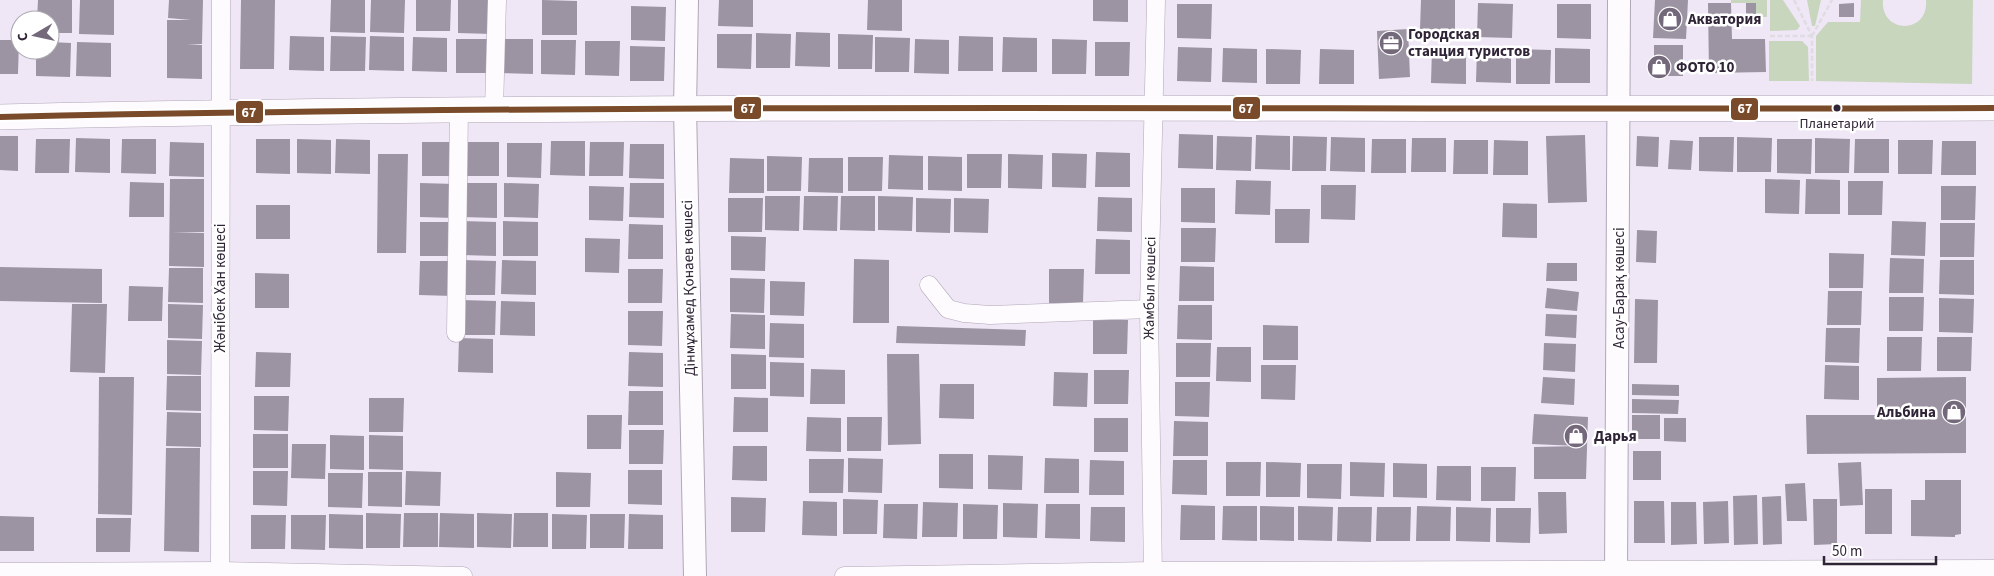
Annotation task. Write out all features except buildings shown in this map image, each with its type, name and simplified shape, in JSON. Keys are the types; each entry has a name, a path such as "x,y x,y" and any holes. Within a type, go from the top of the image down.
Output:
{"main road":[{"path":"0,117 220,112 685,108 1994,108"}],"street":[{"name":"Жәнібек Хан көшесі","path":"220,574 221,0"},
{"path":"494,110 497,0"},
{"name":"Дінмұхамед Қонаев көшесі","path":"687,0 685,108 696,576"},
{"name":"Жамбыл көшесі","path":"1153,573 1149,308 1156,0"},
{"name":"Асау-Барақ көшесі","path":"1616,573 1620,107 1619,0"},
{"path":"456,334 459,110"},
{"path":"930,285 948,309 964,314 990,315 1149,308"},
{"path":"844,576 1153,573 1616,573 1994,569"},
{"path":"0,572 463,576"}],"path":[{"path":"1794,0 1812,36 1812,81"},
{"path":"1812,36 1832,0"},
{"path":"1770,36 1812,36"}],"green space":[{"path":"1731,0 1767,0 1767,17 1756,17 1756,3 1731,3"},
{"path":"1770,0 1783,0 1800,26 1797,30 1770,31"},
{"path":"1807,0 1821,0 1815,26 1812,26"},
{"path":"1861,0 1883,0 1884,11 1889,19 1896,24 1904,26 1920,20 1925,11 1926,0 1973,0 1972,84 1816,81 1816,36 1828,22 1860,22"},
{"path":"1769,41 1802,41 1808,47 1809,81 1769,81"}],"transit line":[{"name":"67","path":"0,117 249,112 748,108 1994,108"}],"place":[{"name":"Акватория","path":"1670,19"},
{"name":"Городская станция туристов","path":"1391,43"},
{"name":"ФОТО 10","path":"1659,67"},
{"name":"Планетарий","path":"1837,108"},
{"name":"Альбина","path":"1954,412"},
{"name":"Дарья","path":"1576,436"}]}
